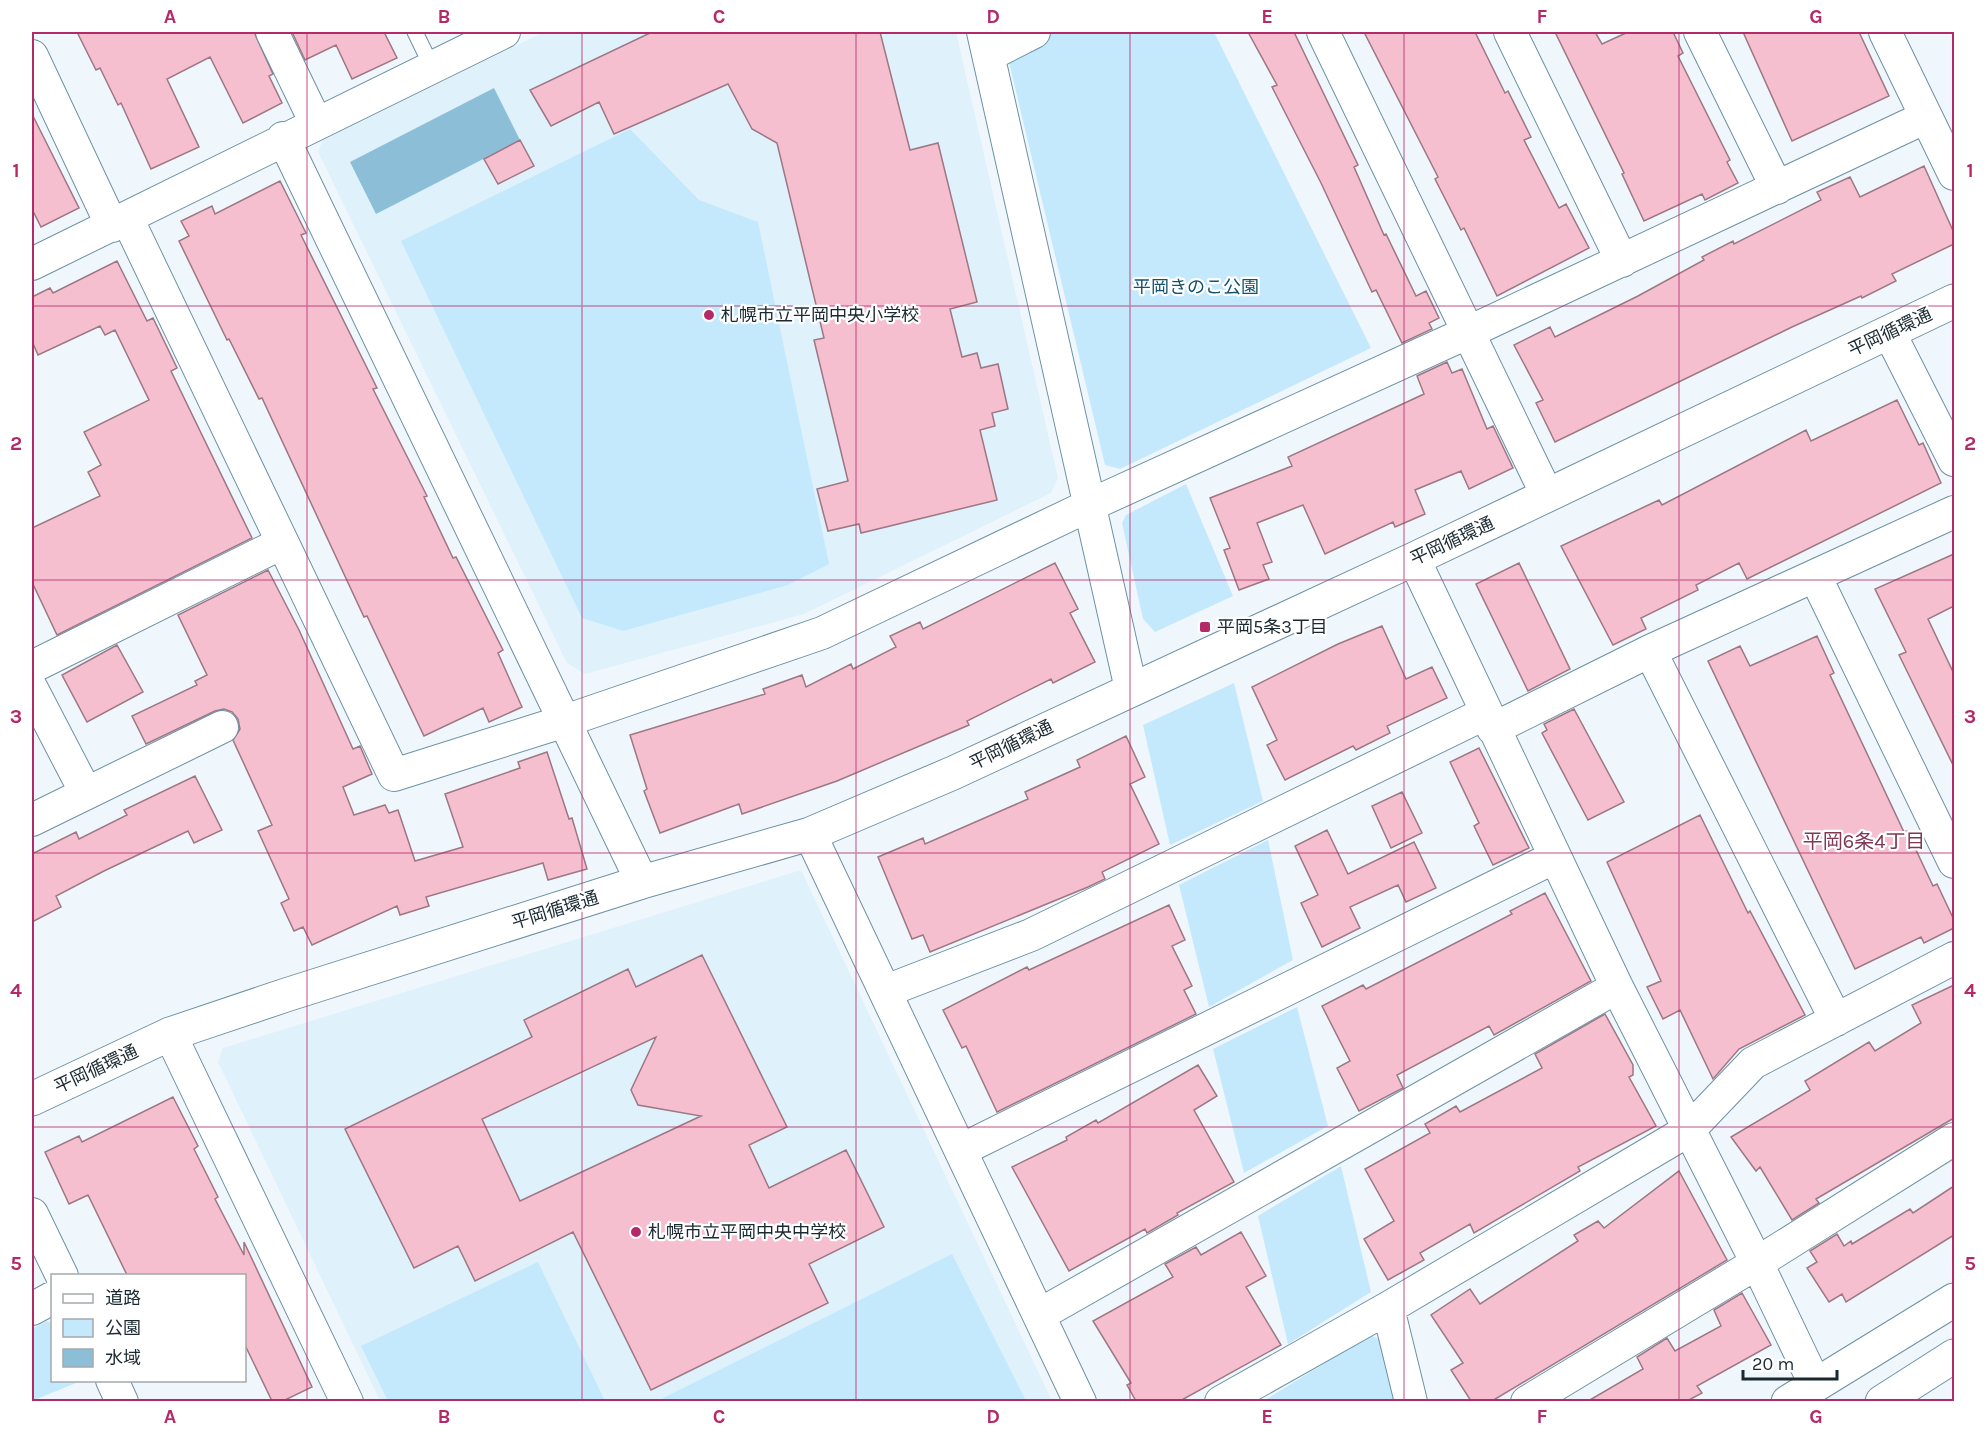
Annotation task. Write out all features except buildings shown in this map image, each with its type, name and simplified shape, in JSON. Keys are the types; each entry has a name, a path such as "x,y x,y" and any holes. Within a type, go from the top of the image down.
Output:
{"street":[{"path":"272,32 316,123"},
{"path":"32,264 283,138 504,32"},
{"path":"1034,32 986,43 1088,506 1131,689"},
{"path":"1323,32 1547,495"},
{"path":"1510,32 1622,261"},
{"path":"1700,32 1776,188"},
{"path":"1885,32 1954,174"},
{"path":"32,57 119,222 282,543 394,775 565,721 822,633 1088,506 1622,261 1926,117"},
{"path":"283,138 642,882"},
{"name":"平岡循環通","path":"32,1099 170,1034 642,882 810,834 953,773 1414,559 1954,301"},
{"path":"1889,333 1954,460"},
{"path":"886,991 1031,935 1490,721 1650,651 1954,512"},
{"path":"32,667 282,543"},
{"path":"1414,559 1617,987 1757,1263 1815,1384"},
{"path":"1815,576 1954,862"},
{"path":"1650,651 1836,1020"},
{"path":"32,689 86,793"},
{"path":"32,820 222,727"},
{"path":"810,834 1080,1401"},
{"path":"961,1150 1555,857"},
{"path":"1221,1401 1388,1308 1689,1130 1753,1063 1954,958"},
{"path":"1039,1315 1617,987"},
{"path":"170,1034 347,1401"},
{"path":"1527,1401 1757,1263 1954,1139"},
{"path":"32,1214 62,1274"},
{"path":"32,1308 51,1298"},
{"path":"1788,1401 1954,1300"},
{"path":"1388,1308 1411,1401"},
{"path":"1882,1401 1954,1356"},
{"path":"113,1382 122,1401"}],"lane":[{"path":"415,32 432,67"}],"shaded area":[{"name":"札幌市立平岡中央小学校","path":"544,32 956,32 1058,478 1051,493 804,614 585,674 567,663 318,152 323,140"},
{"name":"札幌市立平岡中央中学校","path":"801,870 1052,1401 380,1401 218,1062 223,1048"}],"green space":[{"name":"平岡きのこ公園","path":"1049,32 1214,32 1371,348 1120,469 1105,465 1009,62"},
{"path":"630,129 699,200 758,222 829,564 788,585 623,631 582,618 401,241"},
{"path":"1186,484 1233,596 1155,632 1143,619 1122,523 1126,515"},
{"path":"1234,683 1263,801 1170,845 1143,725"},
{"path":"1268,840 1293,960 1209,1007 1179,885"},
{"path":"1297,1007 1328,1126 1244,1173 1213,1049"},
{"path":"1341,1166 1371,1292 1288,1344 1258,1216"},
{"path":"952,1254 1026,1401 657,1401 659,1400"},
{"path":"538,1262 605,1401 388,1401 361,1346"},
{"path":"47,1321 51,1323 51,1382 79,1382 32,1401 32,1329"},
{"path":"1370,1335 1383,1341 1397,1402 1262,1402"}],"water":[{"path":"494,88 520,140 376,214 350,162"}],"place":[{"name":"札幌市立平岡中央小学校","path":"709,315"},
{"name":"平岡5条3丁目","path":"1205,627"},
{"name":"札幌市立平岡中央中学校","path":"636,1232"}],"district":[{"name":"平岡6条4丁目","path":"1864,841"}]}
